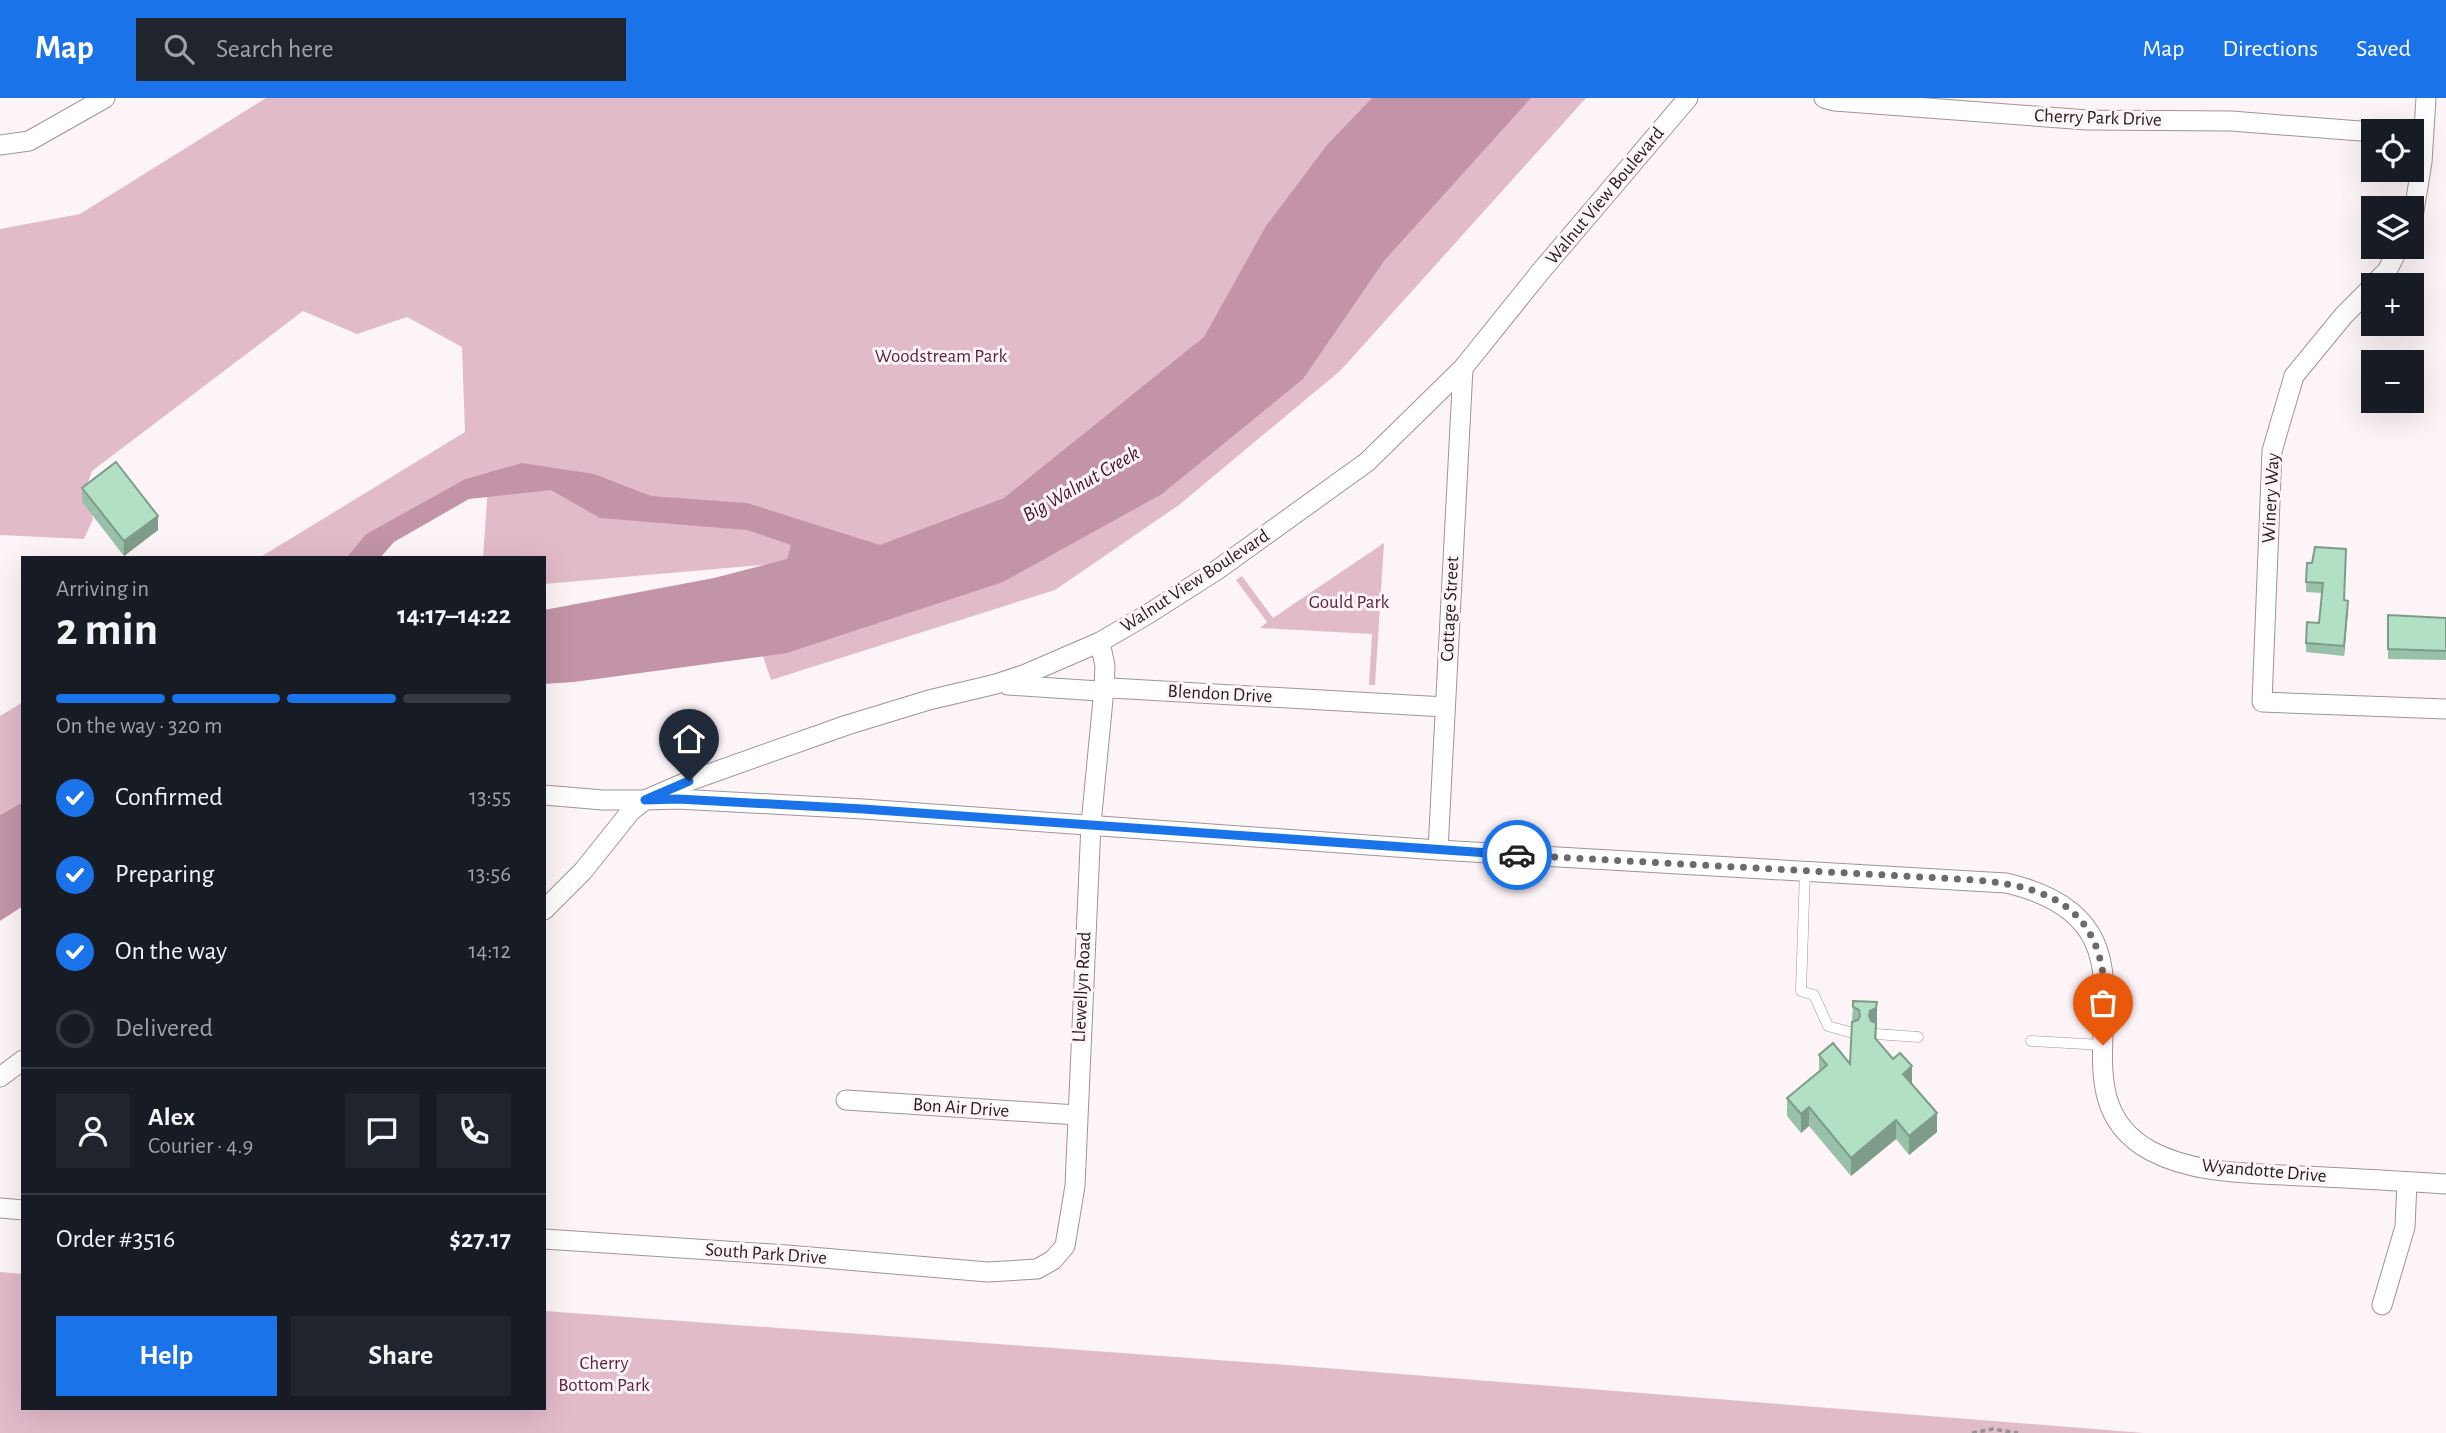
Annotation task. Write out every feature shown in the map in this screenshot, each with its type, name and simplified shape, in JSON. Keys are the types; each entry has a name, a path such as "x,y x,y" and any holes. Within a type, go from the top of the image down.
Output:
{"street":[{"path":"0,145 29,141 104,98"},
{"name":"Walnut View Boulevard","path":"546,794 603,800 645,800 689,781 848,725 996,684 1100,642 1217,570 1367,462 1463,368 1541,271 1688,98"},
{"name":"Cherry Park Drive","path":"1824,98 2087,120 2231,121 2361,131"},
{"path":"2421,119 2426,98"},
{"name":"Winery Way","path":"2361,297 2294,376 2272,451 2262,702 2446,709"},
{"name":"Cottage Street","path":"1438,850 1463,368"},
{"name":"Llewellyn Road","path":"988,1272 1037,1269 1053,1260 1065,1246 1075,1186 1090,824 1104,689 1105,666 1100,642"},
{"name":"Blendon Drive","path":"996,684 1445,707"},
{"name":"Wyandotte Drive","path":"645,800 678,799 863,809 1438,850 2006,883 2033,889 2052,897 2069,908 2095,940 2103,971 2105,997 2103,1089 2112,1112 2125,1133 2149,1150 2174,1161 2232,1172 2446,1184"},
{"path":"546,908 583,871 631,811 645,800"},
{"path":"0,1077 21,1061"},
{"name":"Bon Air Drive","path":"846,1100 1077,1115"},
{"path":"2382,1305 2405,1227 2407,1182"},
{"path":"0,1208 21,1210"},
{"name":"South Park Drive","path":"546,1239 988,1272"}],"lane":[{"path":"1805,871 1801,991 1814,995 1828,1026 1853,1033"},
{"path":"1876,1034 1918,1037"},
{"path":"2031,1041 2103,1045"}],"path":[{"path":"1972,1433 1993,1429 2018,1433"}],"green space":[{"name":"Woodstream Park","path":"266,98 1586,98 1340,371 1179,505 1055,590 771,680 741,592 784,563 546,584 546,556 483,556 489,472 465,479 366,534 348,556 262,556 465,432 462,347 407,317 357,334 303,311 92,471 86,488 93,519 84,539 0,535 0,229 80,214"},
{"name":"Gould Park","path":"1384,543 1375,685 1369,685 1372,634 1260,628 1267,622 1236,580 1242,576 1273,618"},
{"path":"21,703 21,803 0,815 0,716"},
{"name":"Cherry Bottom Park","path":"0,1272 21,1274 21,1410 546,1410 546,1311 1300,1366 2144,1433 0,1433"}],"water":[{"name":"Big Walnut Creek","path":"1372,98 1531,98 1384,261 1303,379 1162,494 1003,582 787,653 546,684 546,610 714,578 787,559 791,545 747,530 600,518 551,490 469,499 394,542 382,556 348,556 366,534 465,479 522,463 594,474 651,496 747,503 880,545 1004,498 1204,337 1266,226 1327,145"},
{"path":"21,803 21,907 0,921 0,815"}],"building":[{"path":"116,462 158,516 124,541 82,488"},
{"path":"2315,547 2346,549 2344,600 2348,601 2344,646 2306,643 2307,622 2319,623 2323,583 2306,582 2307,563 2312,563"},
{"path":"2388,615 2446,618 2446,651 2388,649"},
{"path":"1853,1001 1877,1002 1876,1008 1870,1011 1869,1016 1871,1021 1876,1023 1875,1038 1893,1059 1900,1053 1912,1066 1903,1074 1937,1113 1909,1136 1896,1120 1851,1158 1809,1107 1801,1114 1787,1098 1827,1065 1819,1055 1833,1043 1850,1064 1852,1022 1860,1016 1859,1010 1853,1007"}],"way so far":[{"path":"1517,855 1976,880 2033,889 2069,908 2084,923 2095,940 2103,971 2105,997 2103,1045"}],"route":[{"path":"689,781 645,800 678,799 863,809 1517,855"}]}
